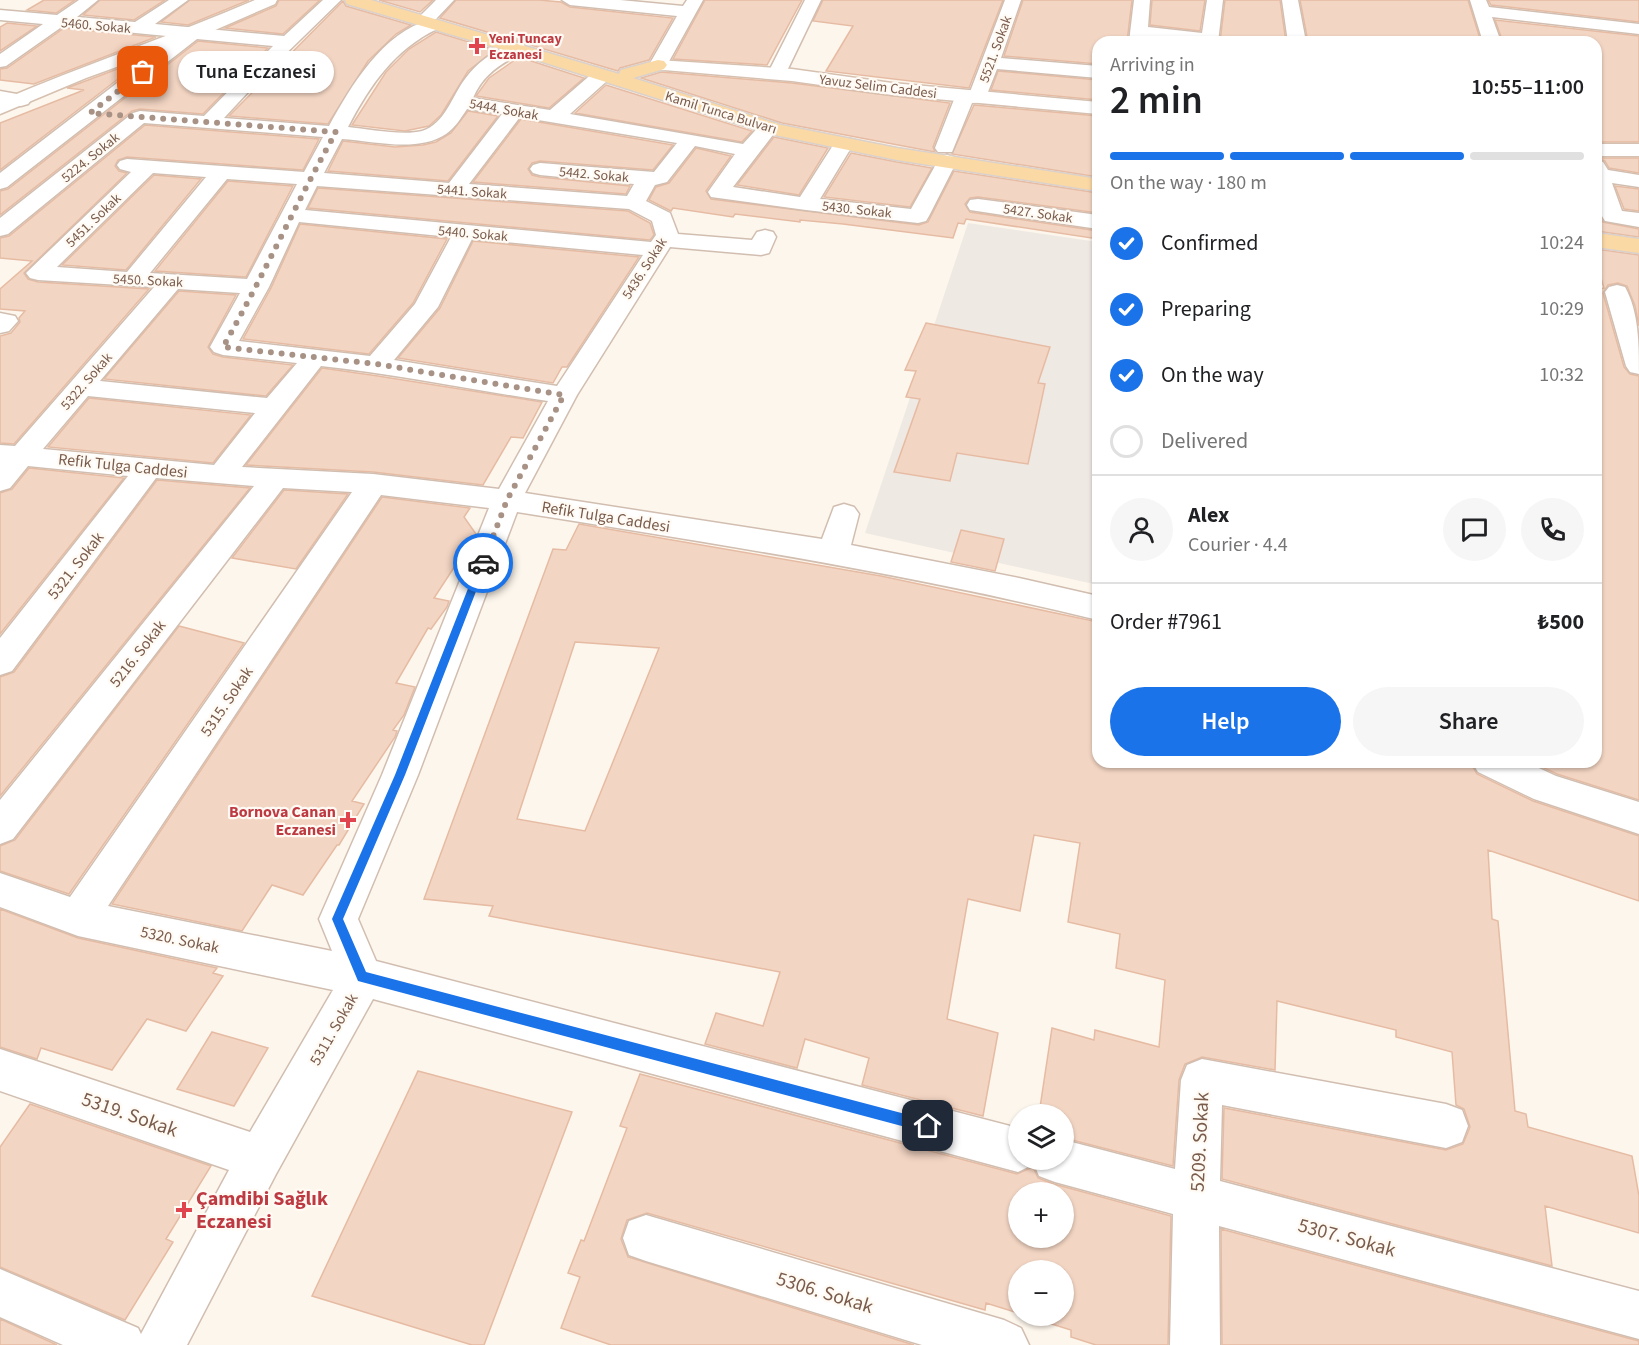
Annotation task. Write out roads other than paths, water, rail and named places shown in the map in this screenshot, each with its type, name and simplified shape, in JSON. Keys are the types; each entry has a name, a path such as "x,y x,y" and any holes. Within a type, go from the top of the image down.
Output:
{"main road":[{"name":"Kamil Tunca Bulvarı","path":"353,0 795,119 946,154 1092,184"},
{"name":"Kamil Tunca Bulvarı","path":"378,0 430,20 601,76 769,127 844,143 1092,169"},
{"path":"628,74 658,65"},
{"path":"1602,241 1639,246"},
{"path":"1602,258 1639,263"}],"street":[{"path":"0,62 90,0"},
{"path":"137,28 180,0"},
{"path":"0,108 79,74 193,33 269,0"},
{"path":"208,123 333,0"},
{"path":"446,0 430,20 391,51 372,72 291,214 257,287 223,347 376,364 564,395"},
{"path":"570,0 691,6 658,65"},
{"path":"776,75 813,0"},
{"name":"5521. Sokak","path":"946,154 971,97 991,63 1013,0"},
{"path":"1139,36 1142,0"},
{"path":"1210,36 1215,0"},
{"path":"1290,0 1297,36"},
{"path":"1490,36 1480,5 1639,29"},
{"name":"5460. Sokak","path":"0,15 288,42"},
{"path":"0,183 193,33"},
{"name":"5444. Sokak","path":"517,48 489,64 471,80 462,102 690,139"},
{"path":"991,63 1092,71"},
{"name":"Yavuz Selim Caddesi","path":"658,65 1092,107"},
{"name":"5444. Sokak","path":"553,118 601,76"},
{"path":"0,97 21,100"},
{"path":"90,113 428,137 442,129 462,102"},
{"path":"454,190 515,111"},
{"name":"5224. Sokak","path":"0,229 140,117"},
{"path":"769,127 748,150 719,192 806,204"},
{"path":"634,202 648,179 660,178 690,139 748,150"},
{"name":"5430. Sokak","path":"844,143 806,204 918,216 946,154"},
{"path":"1602,150 1639,150"},
{"name":"5441. Sokak","path":"84,162 634,202"},
{"name":"5451. Sokak","path":"38,273 148,167"},
{"name":"5442. Sokak","path":"540,169 648,179"},
{"path":"132,280 221,172"},
{"path":"1602,172 1639,181"},
{"path":"1602,183 1613,216 1639,220"},
{"name":"5436. Sokak","path":"507,500 564,395 659,244 667,235 662,218 634,202"},
{"name":"5427. Sokak","path":"978,205 1092,221"},
{"name":"5440. Sokak","path":"291,214 464,232 659,244 761,248 765,237"},
{"path":"376,364 426,307 464,232"},
{"name":"5450. Sokak","path":"38,273 257,287"},
{"name":"5322. Sokak","path":"0,481 11,455 82,387 172,281"},
{"path":"1617,292 1639,366"},
{"path":"0,320 6,321 0,326"},
{"path":"221,475 315,357"},
{"path":"82,387 274,407"},
{"name":"Refik Tulga Caddesi","path":"11,455 221,475 373,484 507,500 834,552 1092,607"},
{"name":"5321. Sokak","path":"0,662 149,468"},
{"name":"5216. Sokak","path":"0,828 274,479"},
{"name":"5315. Sokak","path":"78,918 373,484"},
{"name":"5311. Sokak","path":"161,1345 260,1158 363,977 338,919 400,775 507,500"},
{"path":"834,552 844,514"},
{"path":"1503,768 1547,788 1639,818"},
{"name":"5320. Sokak","path":"0,890 78,918 363,977"},
{"path":"363,977 1008,1147"},
{"name":"5319. Sokak","path":"0,1070 260,1158"},
{"name":"5209. Sokak","path":"1195,1345 1196,1197 1202,1080 1446,1126"},
{"name":"5307. Sokak","path":"1074,1165 1639,1315"},
{"name":"5306. Sokak","path":"646,1238 1004,1345"},
{"path":"0,1293 121,1345"}],"place":[{"name":"Yeni Tuncay Eczanesi","path":"477,46"},
{"name":"Tuna Eczanesi","path":"143,72"},
{"name":"Bornova Canan Eczanesi","path":"348,820"},
{"name":"Çamdibi Sağlık Eczanesi","path":"184,1210"}]}
